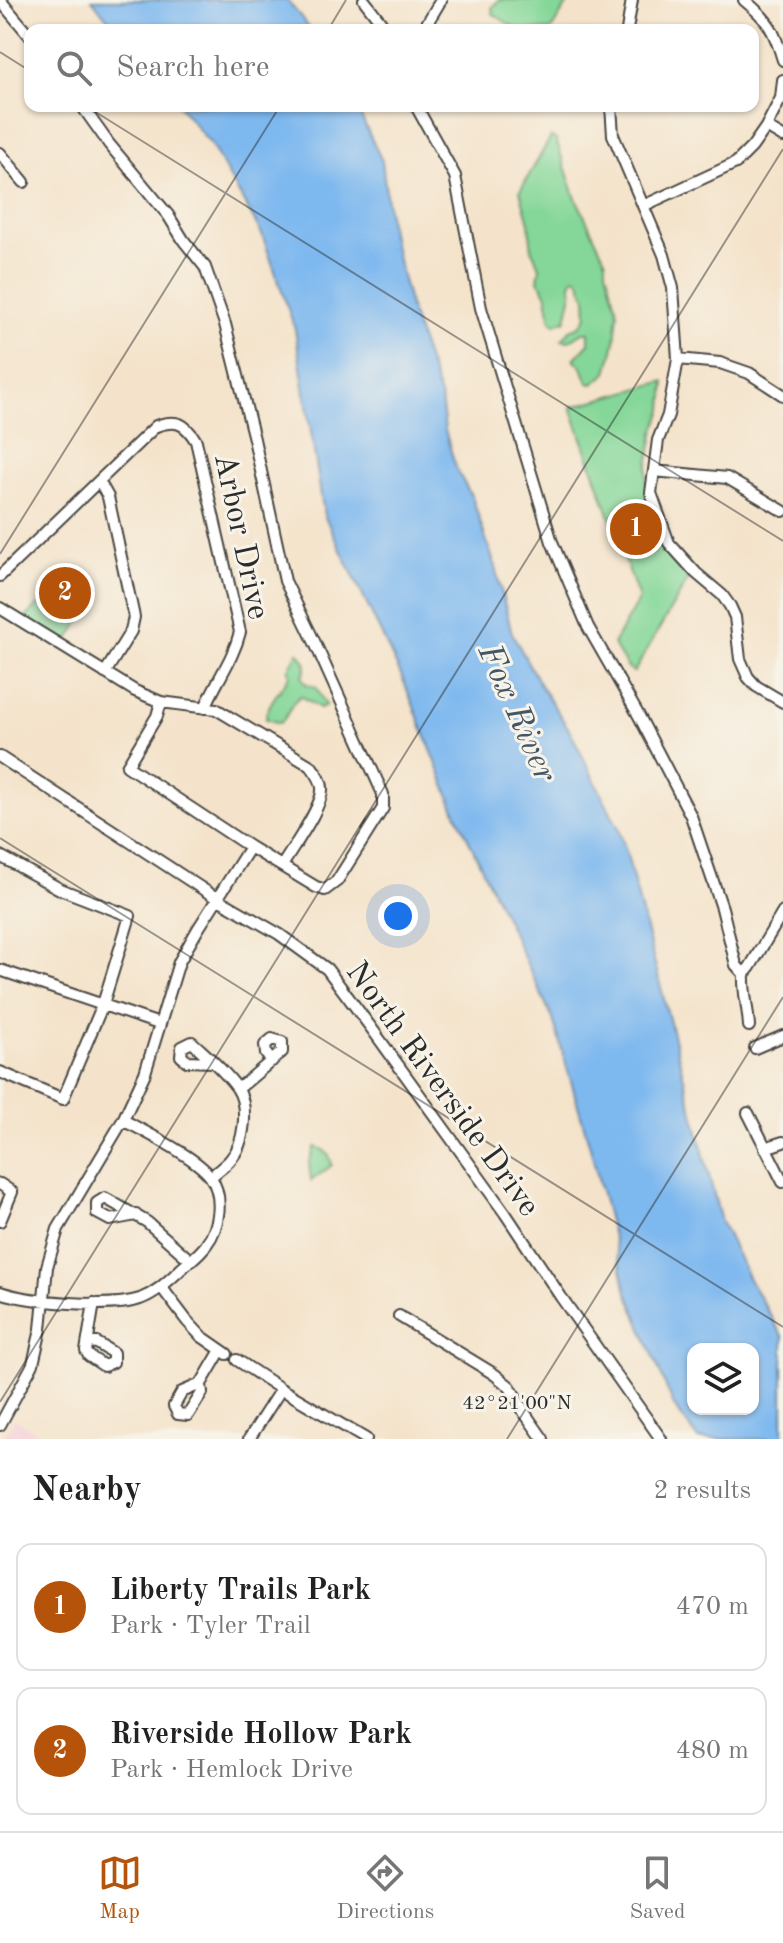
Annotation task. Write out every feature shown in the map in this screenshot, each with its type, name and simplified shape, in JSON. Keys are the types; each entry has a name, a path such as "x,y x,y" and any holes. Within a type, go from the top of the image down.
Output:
{"street":[{"path":"0,0 24,29"},
{"path":"364,0 382,24"},
{"path":"427,24 441,0"},
{"path":"628,24 632,0"},
{"path":"744,0 760,13 775,32 783,60"},
{"path":"643,206 736,163 766,127 781,98 783,80"},
{"path":"86,112 205,267 225,324 285,581 383,794 383,808 337,881 325,890 316,887 127,766 157,716 161,702"},
{"path":"419,112 455,176 481,308 552,542 588,627 691,816 722,908 736,965 744,974"},
{"path":"611,112 613,135 664,255 673,288 678,359 668,415 658,440 651,493 669,543 730,606 736,624 740,659 748,677 756,686 783,702"},
{"path":"766,127 783,137"},
{"path":"0,153 24,182"},
{"path":"678,359 720,363 749,373 783,395"},
{"name":"Arbor Drive","path":"0,576 156,426 168,422 179,423 189,429 196,441 240,632 233,656 205,708"},
{"path":"654,471 727,478 783,511"},
{"path":"99,481 108,497 134,617 131,631 105,673"},
{"path":"0,608 135,691 161,702 216,709 311,766 323,790 320,802 282,866"},
{"name":"North Riverside Drive","path":"0,757 218,899 279,934 327,969 505,1213 561,1299 661,1439"},
{"path":"0,1425 33,1364 41,1329 47,1267 58,1229 123,1120 145,1073 179,962 250,847"},
{"path":"0,856 60,889 130,916 103,1004 63,1099 0,1072"},
{"path":"749,1026 744,974 783,912"},
{"path":"0,970 159,1024"},
{"path":"755,1048 783,1036"},
{"path":"238,1089 272,1061"},
{"path":"211,1177 230,1161 244,1126 244,1111 238,1089 213,1062"},
{"path":"748,1113 783,1182"},
{"path":"0,1292 43,1300 94,1303 140,1299 162,1288 205,1247 213,1234 219,1203 211,1177 197,1162 123,1120"},
{"path":"765,1148 783,1142"},
{"path":"0,1184 12,1192 0,1221"},
{"path":"136,1215 190,1260"},
{"path":"162,1288 201,1336 365,1439"},
{"path":"88,1342 94,1303"},
{"path":"399,1316 510,1387 543,1439"},
{"path":"201,1384 229,1355"},
{"path":"249,1439 281,1389"}],"shaded area":[{"path":"15,1419 47,1439 2,1439"}],"green space":[{"path":"499,0 570,0 555,24 509,24 493,14 492,7"},
{"path":"551,137 556,140 575,196 606,261 618,312 607,373 593,384 588,383 582,367 574,359 589,343 589,332 583,332 569,341 562,340 587,316 586,298 579,279 574,277 571,284 566,320 555,324 551,321 547,295 538,280 540,267 532,251 529,223 520,191"},
{"path":"665,381 663,410 654,433 647,470 648,511 666,547 690,576 634,672 613,644 639,599 571,407"},
{"path":"74,570 84,615 66,644 25,618"},
{"path":"298,652 306,664 303,680 316,687 326,705 320,708 301,696 280,723 266,719 272,702 290,675 288,670"},
{"path":"315,1147 326,1153 332,1165 311,1181 309,1163"}],"water":[{"path":"92,0 287,0 306,24 112,24"},
{"name":"Fox River","path":"184,112 359,112 382,161 391,233 412,315 441,399 445,430 456,469 472,497 494,563 512,633 570,731 618,827 721,1222 750,1281 783,1337 783,1439 698,1439 674,1406 627,1292 553,1019 457,815 402,677 324,515 295,329 262,234 210,143"}],"place":[{"name":"Liberty Trails Park","path":"636,529"},
{"name":"Riverside Hollow Park","path":"65,593"}]}
